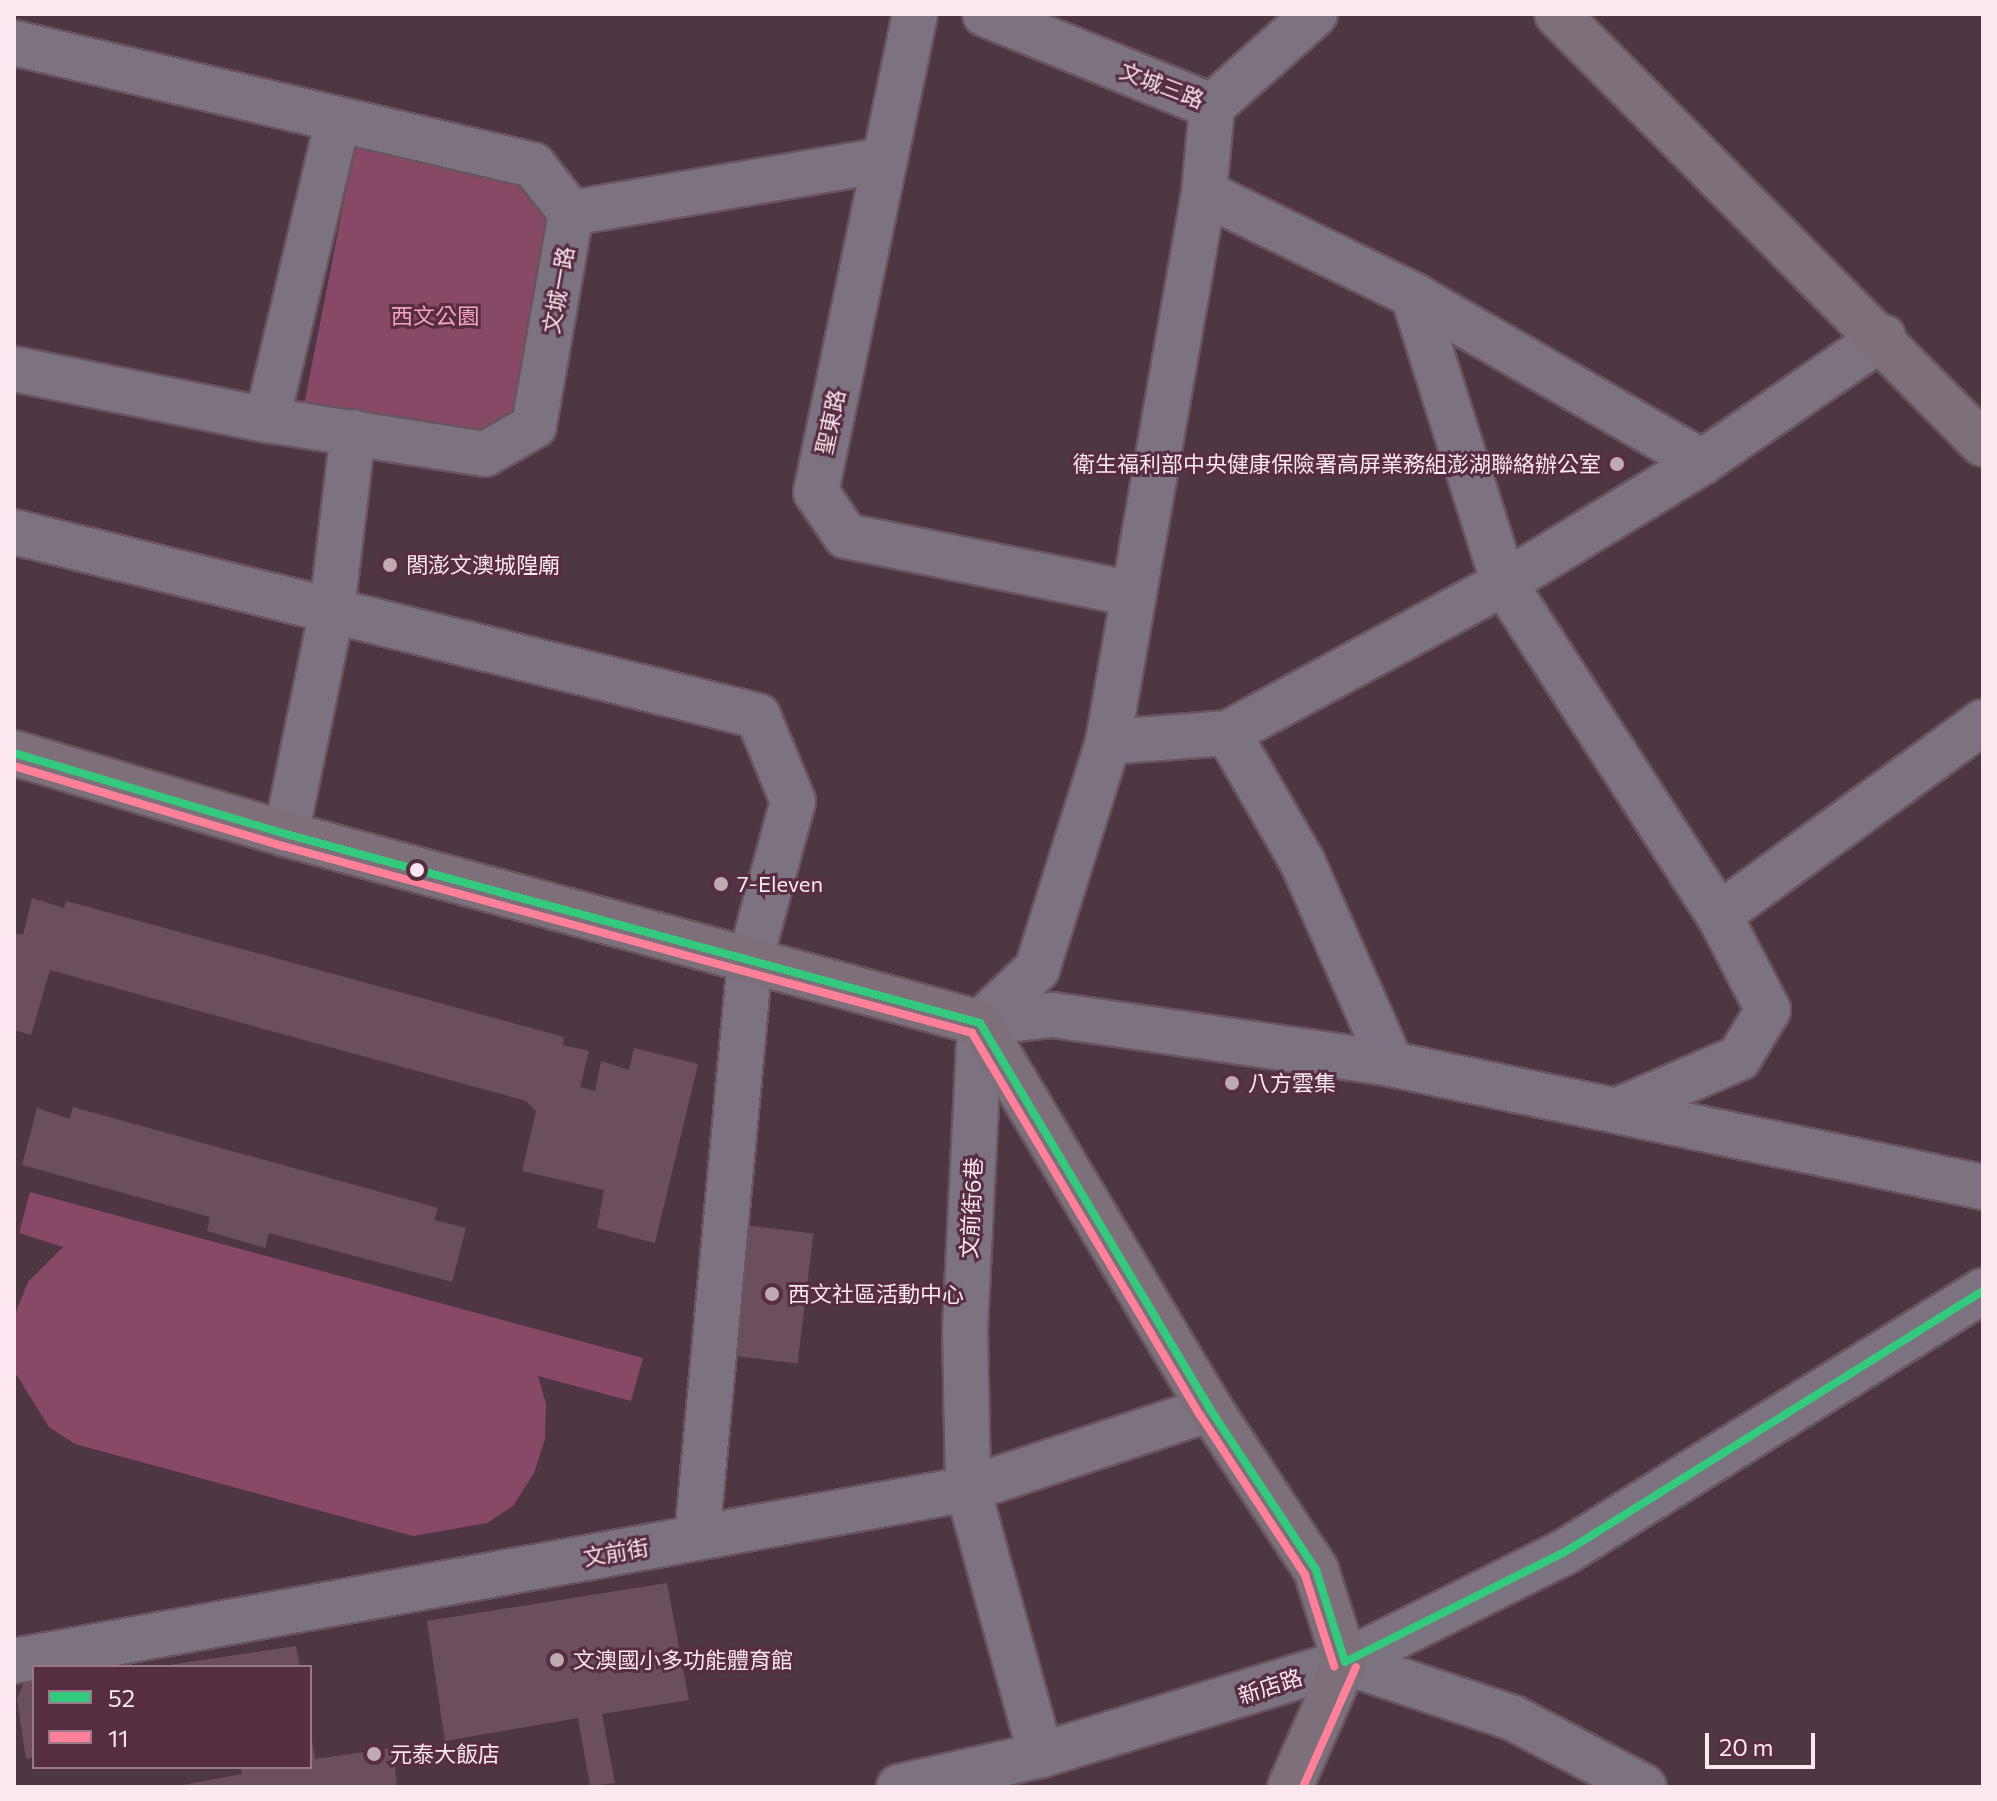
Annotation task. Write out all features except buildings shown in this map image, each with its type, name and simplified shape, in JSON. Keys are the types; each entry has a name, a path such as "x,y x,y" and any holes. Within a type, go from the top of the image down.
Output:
{"main road":[{"path":"1557,14 1883,337 1983,444"},
{"path":"14,753 286,834 980,1023 1210,1409 1316,1570 1345,1662 1290,1787"}],"street":[{"name":"聖東路","path":"915,14 816,492 846,536 1133,594"},
{"name":"文城三路","path":"985,14 1212,106 1315,14"},
{"path":"14,43 533,165 571,213 885,160"},
{"path":"980,1023 1037,969 1108,742 1204,193 1212,106"},
{"path":"267,420 338,120"},
{"path":"1204,193 1413,295 1702,462"},
{"name":"文城一路","path":"14,369 267,420 485,454 534,426 571,213"},
{"path":"1413,295 1504,583 1719,915 1768,1010 1739,1058 1623,1108"},
{"path":"1108,742 1228,733 1504,583 1702,462 1883,337"},
{"path":"286,834 332,609 353,432"},
{"path":"14,532 758,716 793,801 750,960 697,1538"},
{"path":"1719,915 1983,722"},
{"path":"1228,733 1302,861 1391,1064"},
{"path":"980,1023 1053,1015 1391,1064 1623,1108 1983,1187"},
{"name":"文前街6巷","path":"980,1023 965,1328 968,1489 1041,1755"},
{"name":"新店路","path":"910,1786 1041,1755 1345,1662 1565,1552 1983,1291"},
{"name":"文前街","path":"14,1661 968,1489 1210,1409"},
{"path":"1345,1662 1513,1718 1644,1787"}],"green space":[{"name":"西文公園","path":"356,140 541,187 563,224 529,423 486,446 304,405"},
{"path":"30,1192 643,1358 631,1401 538,1376 546,1404 545,1439 534,1473 513,1506 487,1523 413,1536 75,1444 49,1427 14,1371 14,1317 28,1282 63,1247 19,1233"}],"transit line":[{"name":"52","path":"14,753 286,834 980,1023 1210,1409 1316,1570 1345,1662"},
{"name":"11","path":"14,766 283,846 972,1033 1200,1415 1305,1575 1334,1666"},
{"name":"52","path":"1345,1662 1565,1552 1983,1291"},
{"name":"11","path":"1303,1787 1356,1667"}],"place":[{"name":"衛生福利部中央健康保險署高屏業務組澎湖聯絡辦公室","path":"1617,464"},
{"name":"閤澎文澳城隍廟","path":"390,565"},
{"name":"7-Eleven","path":"721,884"},
{"name":"八方雲集","path":"1232,1083"},
{"name":"西文社區活動中心","path":"772,1294"},
{"name":"文澳國小多功能體育館","path":"557,1660"},
{"name":"元泰大飯店","path":"374,1754"}]}
